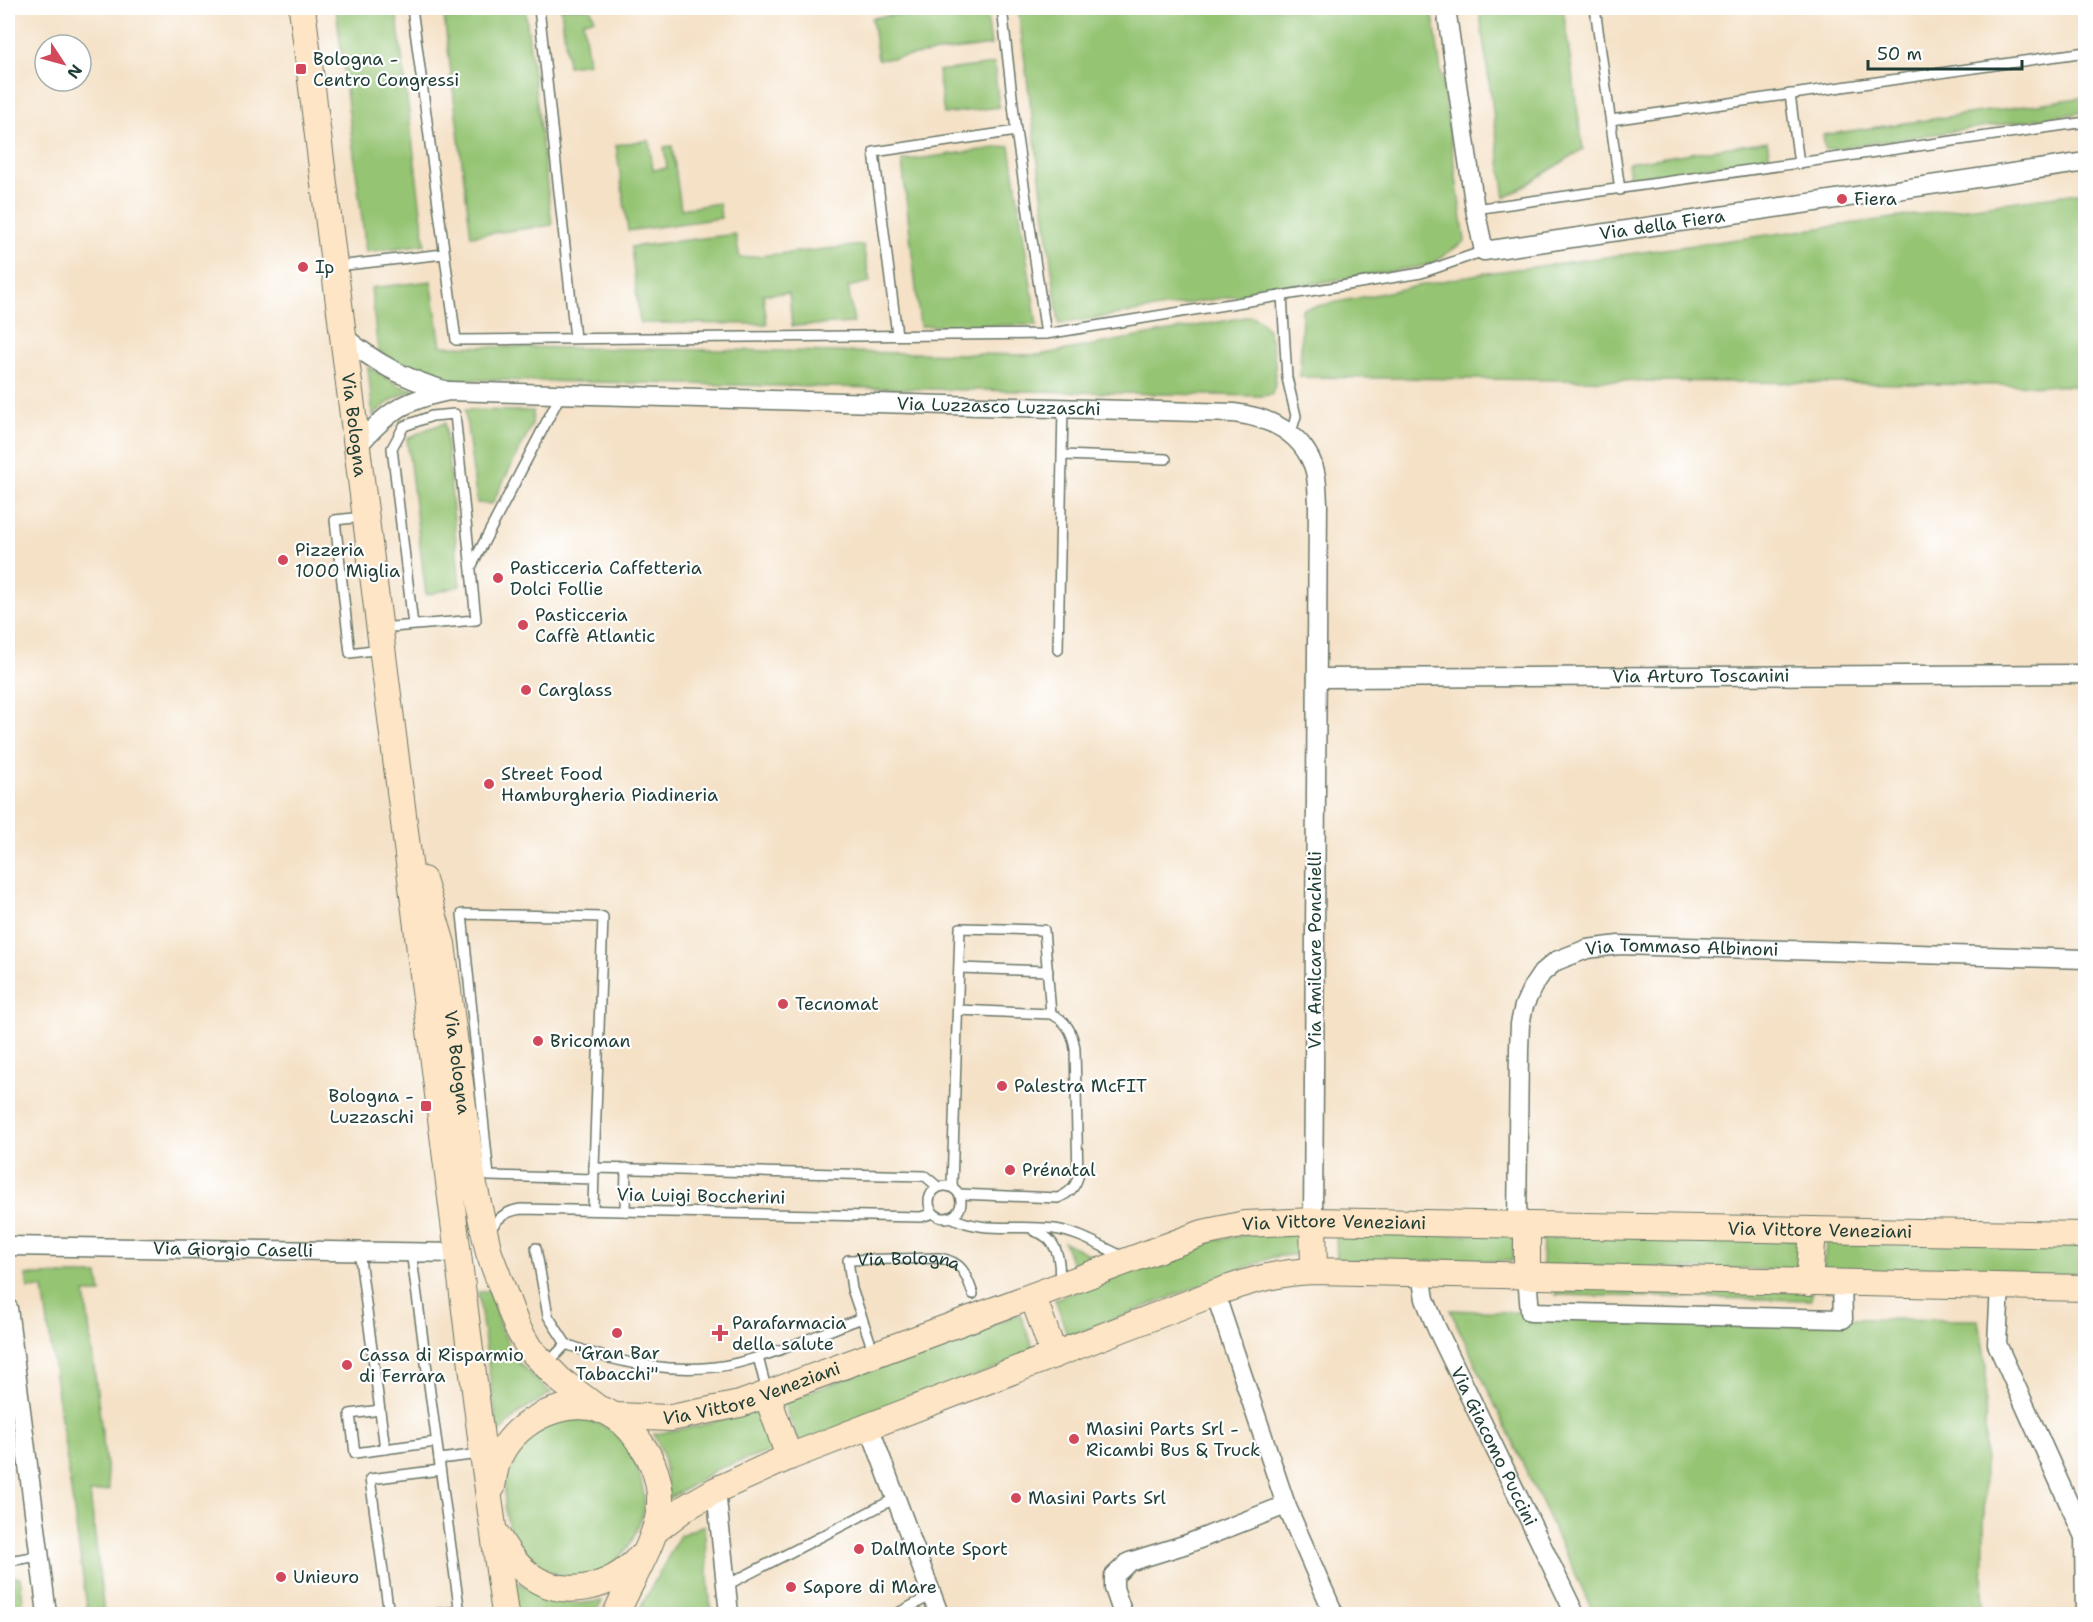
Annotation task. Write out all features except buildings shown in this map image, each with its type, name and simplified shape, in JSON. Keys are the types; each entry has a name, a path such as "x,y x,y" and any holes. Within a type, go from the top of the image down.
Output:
{"main road":[{"name":"Via Bologna","path":"302,8 489,1502 505,1614"},
{"name":"Via Bologna","path":"406,841 424,883 442,944 471,1176 486,1244 499,1285 517,1327 529,1348 545,1366 631,1430 649,1455 657,1477 660,1503 651,1540 616,1614"},
{"name":"Via Vittore Veneziani","path":"607,1413 671,1418 741,1404 1217,1229 1255,1223 1313,1221 2085,1235"},
{"path":"1313,1221 1314,1271"},
{"path":"1522,1225 1527,1276"},
{"path":"1809,1283 1813,1230"},
{"name":"Via Bologna","path":"458,1253 478,1261 499,1285"},
{"path":"651,1540 685,1508 716,1490 789,1457 1215,1293 1278,1274 1314,1271 2085,1288"},
{"path":"1033,1297 1054,1355"},
{"path":"767,1395 789,1457"},
{"name":"Via Bologna","path":"489,1502 504,1447 520,1428 535,1417 555,1410 573,1407 607,1413"},
{"name":"Via Bologna","path":"494,1531 510,1556 529,1574 546,1584 564,1589 602,1584 629,1567 651,1540"}],"street":[{"path":"1446,8 1475,209 1484,251"},
{"name":"Via della Fiera","path":"1484,251 2085,162"},
{"name":"Via Luzzasco Luzzaschi","path":"342,335 360,351 396,374 449,392"},
{"name":"Via Luzzasco Luzzaschi","path":"356,448 371,430 395,409 427,396 449,392 1234,413 1261,417 1273,422 1288,433 1307,455 1313,465 1316,478 1318,503 1317,678"},
{"name":"Via Arturo Toscanini","path":"1317,678 2085,674"},
{"name":"Via Amilcare Ponchielli","path":"1313,1221 1317,678"},
{"name":"Via Tommaso Albinoni","path":"1522,1225 1520,1024 1532,988 1549,967 1568,955 1587,949 1619,945 2085,959"},
{"name":"Via Giorgio Caselli","path":"8,1246 458,1253"},
{"name":"Via Giacomo Puccini","path":"1421,1274 1425,1299 1436,1327 1575,1614"},
{"path":"1527,1276 1530,1312 1541,1313 1843,1319 1842,1283"},
{"path":"2000,1286 1997,1344 2085,1537 2085,1614"},
{"path":"1215,1293 1286,1505 1334,1614"},
{"path":"8,1308 11,1356 46,1614"},
{"path":"869,1426 939,1614"},
{"path":"716,1490 729,1614"},
{"path":"1123,1614 1114,1588 1114,1576 1130,1562 1187,1544 1286,1505"}],"lane":[{"path":"412,8 456,339 1046,334 1421,273 1484,251"},
{"path":"539,8 575,338"},
{"path":"1002,8 1016,131 1046,334"},
{"path":"1595,8 1620,190"},
{"path":"1611,120 2085,52"},
{"path":"1790,94 1799,164"},
{"path":"1475,209 2085,123"},
{"path":"897,335 874,152 1016,131"},
{"path":"334,266 444,254"},
{"path":"1282,295 1287,378 1296,416 1288,433"},
{"path":"470,568 561,394"},
{"path":"1058,650 1063,408"},
{"path":"365,517 335,520 350,653 413,625 476,620 455,414 432,416 404,426 392,448 413,625"},
{"path":"1063,455 1166,459"},
{"name":"Via Luigi Boccherini","path":"594,1173 603,917 462,915 489,1176 594,1173 626,1168 925,1176 938,1187 944,1185 956,1191 1058,1198 1076,1185 1078,1177 1075,1049 1068,1027 1059,1017 1051,1014"},
{"path":"951,1217 956,1215 960,1207 956,1191 958,1010 960,927 1044,930 1051,1014 958,1010"},
{"path":"959,968 1048,971"},
{"path":"625,1211 626,1168"},
{"path":"593,1210 594,1173"},
{"path":"933,1213 928,1200 930,1194 938,1187"},
{"name":"Via Luigi Boccherini","path":"486,1244 492,1227 498,1219 512,1210 921,1217 933,1213 941,1218 951,1217 973,1225 1048,1228 1066,1232 1131,1260"},
{"name":"Via Luigi Boccherini","path":"1023,1228 1047,1236 1056,1249 1060,1265 1059,1287"},
{"path":"536,1248 548,1316 566,1344 592,1355 618,1361 677,1367 734,1364 862,1318"},
{"path":"359,1250 385,1449"},
{"path":"411,1251 460,1613 433,1614"},
{"name":"Via Bologna","path":"874,1356 852,1289 848,1260 939,1258 951,1260 967,1274 973,1294"},
{"path":"545,1366 566,1344"},
{"path":"758,1357 767,1395"},
{"path":"380,1410 350,1414 355,1453 436,1442"},
{"path":"439,1459 483,1454"},
{"path":"389,1614 370,1479 440,1470"},
{"path":"725,1586 896,1498"},
{"path":"8,1561 39,1556"},
{"path":"896,1614 932,1595"}],"green space":[{"path":"336,8 396,8 425,244 366,252"},
{"path":"443,8 525,8 552,225 471,236"},
{"path":"561,8 590,8 595,19 583,21 589,63 568,66"},
{"path":"949,8 986,8 991,45 878,60 872,18"},
{"path":"1018,8 1432,8 1465,241 1430,265 1059,324"},
{"path":"1479,8 1563,8 1583,149 1505,198"},
{"path":"994,64 999,107 944,114 938,71"},
{"path":"2085,97 2085,112 1825,150 1823,135"},
{"path":"649,140 653,170 667,168 664,147 672,146 681,209 719,203 721,218 628,231 616,145"},
{"path":"1767,141 1770,158 1630,178 1628,163"},
{"path":"1010,146 1037,325 920,326 902,161"},
{"path":"2085,192 2085,386 1300,377 1302,309 1473,275"},
{"path":"735,234 740,258 863,245 870,282 848,287 854,323 792,326 789,293 763,294 767,324 640,323 631,247"},
{"path":"431,281 441,346 1039,355 1251,316 1262,323 1271,338 1275,360 1275,381 1271,395 1260,396 440,379 415,373 378,351 371,288"},
{"path":"368,367 402,387 417,390 393,400 373,416"},
{"path":"465,410 533,411 532,425 492,504 477,503"},
{"path":"445,423 460,586 426,595 407,439"},
{"path":"1297,1232 1299,1254 1273,1257 1068,1337 1055,1299 1215,1240 1258,1233"},
{"path":"1336,1234 1514,1235 1512,1261 1337,1261"},
{"path":"1543,1234 1802,1239 1801,1270 1542,1267"},
{"path":"1827,1236 2085,1242 2085,1276 1823,1271"},
{"path":"1064,1242 1093,1256 1072,1264"},
{"path":"26,1275 98,1275 101,1293 85,1293 109,1490 90,1493 104,1614 88,1614 43,1288 28,1289"},
{"path":"1555,1284 1812,1291 1811,1300 1556,1295"},
{"path":"491,1291 500,1326 516,1360 551,1393 521,1411 498,1434 478,1292"},
{"path":"1450,1310 1661,1317 1979,1320 1986,1366 1983,1614 1594,1614"},
{"path":"1020,1314 1035,1353 799,1443 783,1402"},
{"path":"758,1408 772,1451 717,1469 669,1499 663,1455 654,1434 699,1426"},
{"path":"579,1419 601,1424 626,1444 640,1475 644,1509 630,1544 615,1562 595,1574 571,1577 545,1569 517,1545 505,1509 505,1485 508,1465 527,1439 553,1421"},
{"path":"704,1525 711,1614 637,1614 680,1535"},
{"path":"8,1576 20,1578 25,1614 8,1614"},
{"path":"514,1581 544,1596 574,1604 602,1601 596,1614 516,1614"}],"place":[{"name":"Bologna - Centro Congressi","path":"301,69"},
{"name":"Fiera","path":"1842,199"},
{"name":"Ip","path":"303,267"},
{"name":"Pizzeria 1000 Miglia","path":"283,560"},
{"name":"Pasticceria Caffetteria Dolci Follie","path":"498,578"},
{"name":"Pasticceria Caffè Atlantic","path":"523,625"},
{"name":"Carglass","path":"526,690"},
{"name":"Street Food Hamburgheria Piadineria","path":"489,784"},
{"name":"Tecnomat","path":"783,1004"},
{"name":"Bricoman","path":"538,1041"},
{"name":"Palestra McFIT","path":"1002,1086"},
{"name":"Bologna - Luzzaschi","path":"426,1106"},
{"name":"Prénatal","path":"1010,1170"},
{"name":"\"Gran Bar Tabacchi\"","path":"617,1333"},
{"name":"Parafarmacia della salute","path":"720,1333"},
{"name":"Cassa di Risparmio di Ferrara","path":"347,1365"},
{"name":"Masini Parts Srl - Ricambi Bus & Truck","path":"1074,1439"},
{"name":"Masini Parts Srl","path":"1016,1498"},
{"name":"DalMonte Sport","path":"859,1549"},
{"name":"Unieuro","path":"281,1577"},
{"name":"Sapore di Mare","path":"791,1587"}]}
